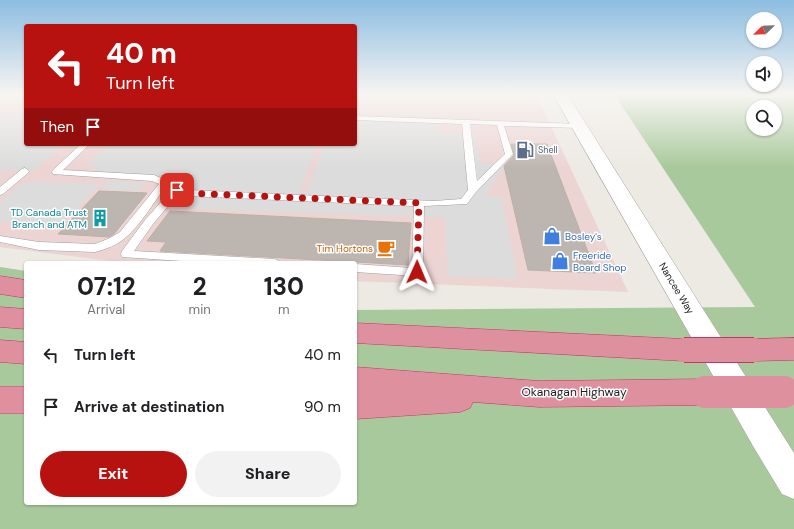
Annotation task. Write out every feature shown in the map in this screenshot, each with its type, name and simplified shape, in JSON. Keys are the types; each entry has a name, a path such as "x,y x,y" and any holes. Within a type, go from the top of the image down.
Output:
{"highway":[{"path":"0,285 24,289"},
{"path":"0,317 24,319"},
{"path":"357,333 684,350 794,349"},
{"path":"0,351 24,353"},
{"name":"Okanagan Highway","path":"357,379 539,394 789,392"},
{"path":"357,405 539,394"},
{"path":"0,400 24,400"}],"street":[{"name":"Nancee Way","path":"575,119 760,428 794,482"}],"lane":[{"path":"374,119 580,126"},
{"path":"466,122 473,190"},
{"path":"84,146 56,172 154,178 177,190 187,193 419,203 464,202 473,190 509,154 500,123"},
{"path":"0,192 25,171"},
{"path":"0,239 39,246 95,248 117,240 124,234 164,183"},
{"path":"177,190 153,217 126,254 241,261"},
{"path":"357,268 417,272 419,203"}],"shaded area":[{"path":"0,119 24,119 24,146 357,146 357,119 547,119 628,292 357,281 357,261 110,261 0,247"},
{"path":"0,119 24,119 24,146 63,146 33,171 0,170"},
{"path":"357,120 437,122 437,132 475,133 481,164 510,165 500,173 486,194 488,196 501,196 518,279 448,276 445,217 171,208 189,179 92,172 98,168 98,166 86,166 107,146 316,146 300,191 307,192 323,146 357,146"},
{"path":"108,181 145,183 138,191 101,189"},
{"path":"22,183 100,184 58,229 9,227 14,222 0,221 0,202"}],"green space":[{"path":"630,119 746,119 746,136 782,136 782,119 794,119 794,529 0,529 0,267 24,271 24,505 357,505 357,310 755,307"}],"building":[{"path":"511,144 547,144 596,273 528,270 504,166 514,155"},
{"name":"TD Canada Trust Branch and ATM","path":"99,191 147,193 114,234 109,237 58,234"},
{"path":"170,211 411,223 408,265 160,251 166,242 147,241"}],"place":[{"name":"Shell","path":"525,150"},
{"name":"TD Canada Trust Branch and ATM","path":"100,218"},
{"name":"Bosley's","path":"552,236"},
{"name":"Tim Hortons","path":"386,248"},
{"name":"Freeride Board Shop","path":"560,261"}],"route":[{"path":"177,190 187,193 419,203 417,272"}]}
